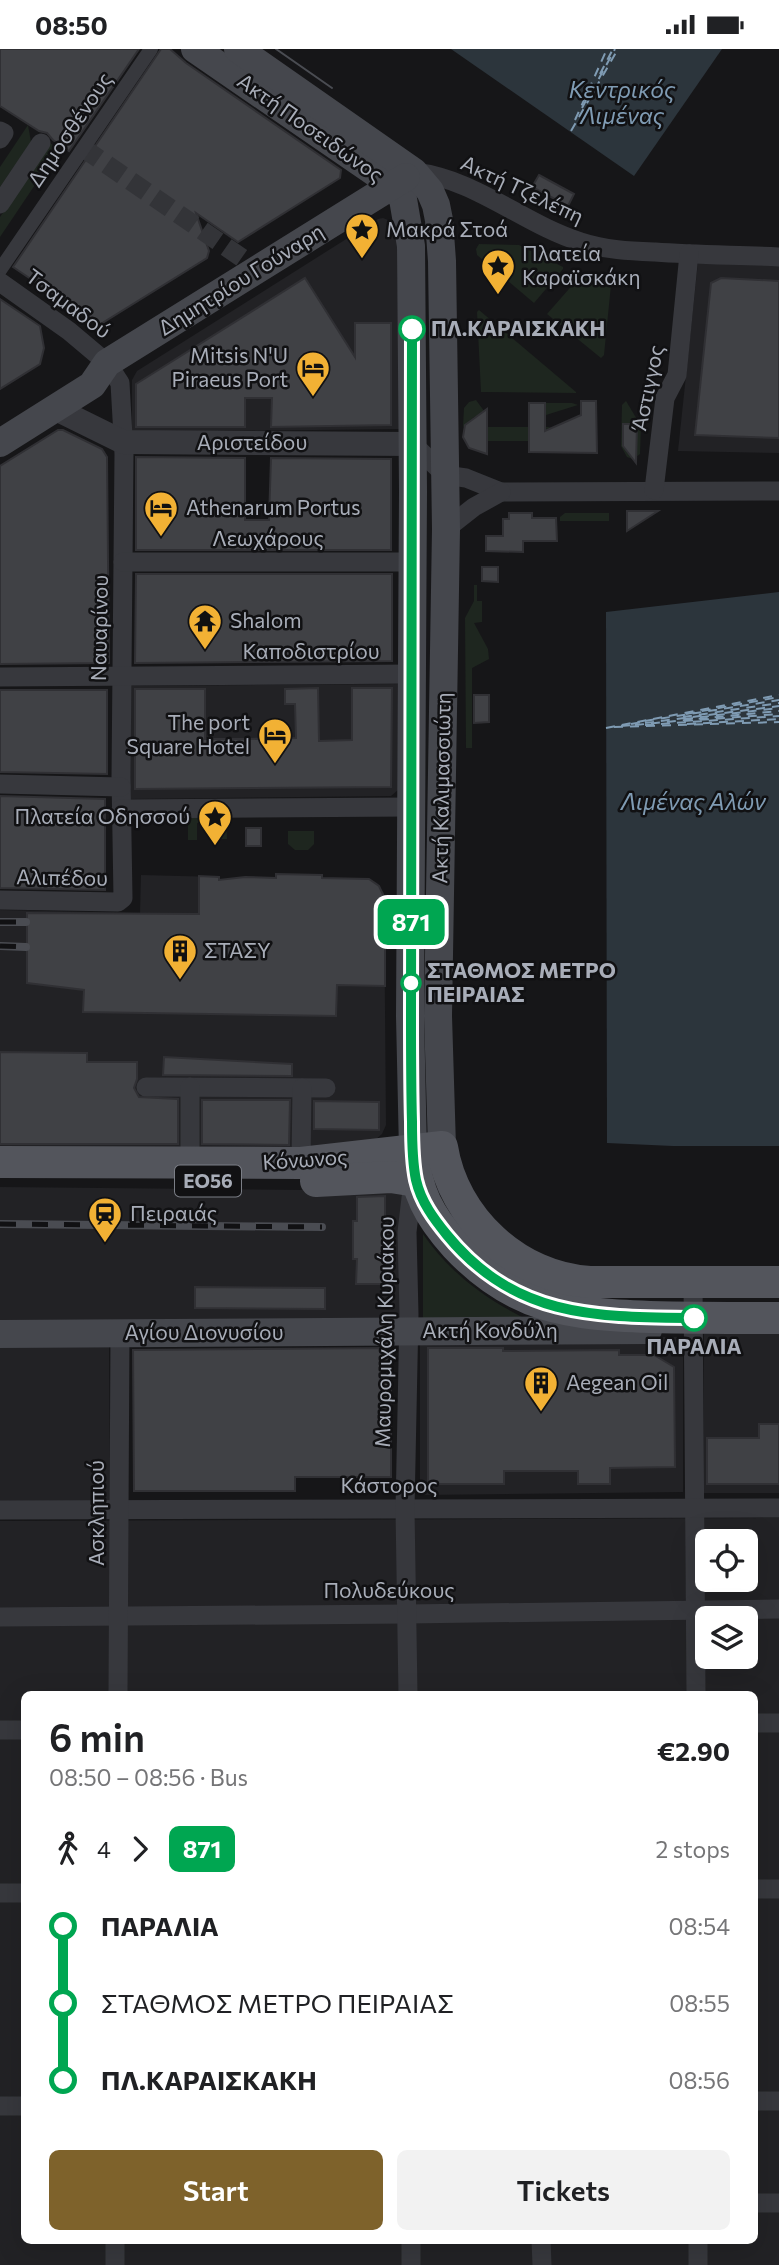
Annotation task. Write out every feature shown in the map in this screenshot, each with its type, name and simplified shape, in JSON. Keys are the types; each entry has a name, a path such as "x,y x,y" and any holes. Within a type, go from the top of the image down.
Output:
{"main road":[{"name":"Ακτή Ποσειδώνος","path":"195,49 403,178 430,191 439,220 446,529"},
{"name":"Ακτή Ποσειδώνος","path":"238,49 403,178"},
{"name":"Ακτή Ποσειδώνος","path":"403,178 403,199 411,246 411,807"},
{"name":"Δημητρίου Γούναρη","path":"0,422 83,370 106,364 403,178"},
{"name":"Δημητρίου Γούναρη","path":"0,443 92,385 106,364"},
{"name":"Ακτή Καλιμασσιώτη","path":"424,1160 438,1016 446,529"},
{"name":"Ακτή Καλιμασσιώτη","path":"411,807 411,1028 429,1211 453,1243 480,1269 515,1292 548,1305 580,1313 694,1318"},
{"name":"Ακτή Καλιμασσιώτη","path":"424,1160 445,1168 453,1189 473,1218 504,1248 526,1263 579,1281 693,1281"},
{"name":"Κόνωνος","path":"0,1162 190,1164 424,1160"},
{"name":"Κόνωνος","path":"0,1180 286,1182 391,1177 424,1160"},
{"path":"693,1281 779,1282"},
{"name":"Ακτή Κονδύλη","path":"408,1332 662,1330 671,1329 694,1318 779,1318"},
{"name":"Αγίου Διονυσίου","path":"0,1334 408,1332"}],"street":[{"name":"Δημοσθένους","path":"0,270 151,49"},
{"path":"0,204 41,143"},
{"name":"Ακτή Τζελέπη","path":"403,178 436,175 460,183 521,216 581,243 627,250 779,257"},
{"name":"Άστιγγος","path":"654,490 665,398 677,375 689,254"},
{"name":"Τσαμαδού","path":"0,282 69,331 106,364"},
{"name":"Ναυαρίνου","path":"106,364 120,383 123,442 122,898"},
{"name":"Αριστείδου","path":"54,408 123,442 413,444"},
{"path":"413,444 445,475 466,478 501,492 779,491"},
{"path":"446,529 474,507 501,492"},
{"name":"Λεωχάρους","path":"123,562 413,562"},
{"name":"Καποδιστρίου","path":"0,677 412,674"},
{"path":"0,784 121,787"},
{"path":"121,809 411,807"},
{"name":"Αλιπέδου","path":"0,900 118,902 122,898"},
{"path":"146,1087 326,1088"},
{"path":"190,1087 190,1164"},
{"path":"301,1163 302,1088"},
{"name":"Μαυρομιχάλη Κυριάκου","path":"408,1691 405,1509 407,1232 411,1198 424,1160"},
{"path":"693,1281 695,1606"},
{"name":"Ασκληπιού","path":"118,1691 120,1333"},
{"name":"Κάστορος","path":"0,1510 779,1508"},
{"name":"Πολυδεύκους","path":"758,1609 779,1609"},
{"name":"Πολυδεύκους","path":"0,1617 695,1610"},
{"path":"695,1669 695,1691"},
{"path":"758,1723 779,1723"},
{"path":"0,1730 21,1730"},
{"path":"758,1889 779,1889"},
{"path":"0,1893 21,1892"},
{"path":"758,2101 779,2101"},
{"path":"0,2106 21,2106"},
{"path":"758,2203 779,2203"},
{"path":"115,2244 115,2265"},
{"path":"411,2244 411,2265"},
{"path":"541,2244 542,2265"},
{"path":"698,2244 698,2265"}],"shaded area":[{"path":"28,125 31,142 0,187 0,167"},
{"path":"50,143 59,149 0,237 0,217"},
{"path":"383,218 397,226 400,429 132,432 132,380 137,371"},
{"path":"479,244 519,245 563,269 534,303 477,255"},
{"path":"698,262 779,266 779,453 678,451"},
{"path":"583,273 592,273 611,285 604,355 601,358 547,314"},
{"path":"479,310 576,392 576,393 481,392"},
{"path":"476,400 487,415 474,417 463,427 464,408 469,402"},
{"path":"626,401 641,426 640,454 633,459 627,457 621,446 622,405"},
{"path":"546,403 578,405 546,415"},
{"path":"484,427 551,427 528,430 528,441 484,441"},
{"path":"565,513 609,513 609,521 560,521 560,517"},
{"path":"474,585 477,585 477,601 482,601 482,622 474,623 488,649 489,659 472,668 472,748 466,748 465,618 474,601"},
{"path":"400,684 398,790 391,796 130,799 131,686"},
{"path":"188,816 205,816 205,822 197,823 197,840 188,840"},
{"path":"209,816 226,816 227,839 218,839 217,823 209,822"},
{"path":"288,831 314,831 314,844 308,850 295,850 288,844"},
{"path":"276,874 369,879 377,883 384,893 386,1125 382,1134 375,1140 310,1149 0,1153 0,910 140,913 141,875 219,877 219,899 242,877 276,878"},
{"path":"334,1184 402,1194 401,1315 397,1318 0,1325 0,1187 304,1190"},
{"path":"423,1234 467,1282 522,1317 423,1318"},
{"path":"704,1334 779,1334 779,1493 704,1493"},
{"path":"683,1337 683,1492 420,1495 420,1338"},
{"path":"0,1346 109,1346 110,1501 0,1501"},
{"path":"779,1518 779,2265 0,2265 0,1521"}],"water":[{"name":"Κεντρικός Λιμένας","path":"451,49 722,49 634,176"},
{"name":"Λιμένας Αλών","path":"779,592 779,1146 607,1143 606,612"}],"building":[{"path":"0,49 139,49 69,151 47,133 39,131 0,106"},
{"path":"161,49 170,49 186,63 341,170 340,178 238,242 196,213 209,251 207,258 99,325 13,267"},
{"path":"539,175 574,194 568,206 532,187"},
{"path":"305,278 355,357 355,323 391,323 391,425 271,427 272,398 245,398 245,427 136,427 136,384"},
{"path":"721,278 779,281 779,438 695,435 711,283"},
{"path":"0,299 40,326 44,348 40,364 0,389"},
{"path":"581,401 596,401 597,453 529,452 529,403 545,403 545,431 581,415"},
{"path":"487,409 487,454 469,448 463,437 465,425"},
{"path":"623,424 637,424 636,463 623,446"},
{"path":"58,430 102,449 107,457 109,663 0,664 0,466"},
{"path":"136,457 245,458 245,520 269,520 271,458 391,459 391,550 136,550"},
{"path":"627,511 658,511 627,531"},
{"path":"509,513 532,513 532,518 556,518 557,541 523,541 523,552 486,551 486,536 503,536 503,519 509,519"},
{"path":"482,567 498,567 498,582 482,581"},
{"path":"136,574 392,574 392,661 135,663"},
{"path":"318,688 319,741 352,740 352,688 392,688 391,787 135,789 135,689 205,689 205,739 248,739 296,738 295,704 285,704 285,689"},
{"path":"0,690 107,690 107,774 0,772"},
{"path":"474,695 489,695 489,722 474,723"},
{"path":"0,796 105,799 105,890 0,888"},
{"path":"246,828 261,828 261,846 246,846"},
{"path":"276,874 369,879 379,886 385,899 385,986 337,985 336,1016 83,1012 84,990 27,983 27,913 199,914 199,876 219,877 219,880 276,878"},
{"path":"0,1052 87,1053 87,1062 137,1062 134,1088 139,1097 178,1099 178,1144 0,1144"},
{"path":"164,1057 292,1064 292,1076 163,1075"},
{"path":"202,1100 290,1100 289,1145 202,1144"},
{"path":"314,1101 379,1102 379,1130 314,1129"},
{"path":"385,1196 385,1284 356,1284 357,1259 353,1259 353,1221 357,1221 357,1197"},
{"path":"195,1287 325,1288 325,1309 195,1308"},
{"path":"391,1348 391,1477 295,1477 295,1491 134,1491 133,1350"},
{"path":"428,1348 503,1348 503,1351 619,1350 619,1355 654,1355 674,1367 675,1467 610,1468 610,1484 578,1484 578,1471 504,1471 504,1484 428,1484"},
{"path":"759,1424 779,1424 779,1484 707,1484 707,1438 759,1438"}],"ferry route":[{"path":"575,120 607,49"},
{"path":"600,74 613,49"},
{"path":"591,93 615,49"},
{"path":"571,131 618,49"},
{"path":"582,108 591,91"},
{"path":"606,728 779,695"},
{"path":"686,714 779,697"},
{"path":"645,721 779,700"},
{"path":"683,717 779,703"},
{"path":"645,723 779,706"},
{"path":"684,719 779,708"},
{"path":"635,725 779,711"},
{"path":"684,721 779,714"},
{"path":"645,725 779,716"},
{"path":"687,724 779,719"},
{"path":"631,724 643,722"},
{"path":"646,726 779,722"},
{"path":"621,726 633,725"},
{"path":"614,727 643,726"}],"tunnel":[{"path":"83,148 258,269"}],"tram line":[{"path":"276,49 332,88"}],"railway":[{"path":"0,922 26,922"},
{"path":"0,946 26,947"},
{"path":"0,1224 322,1227"}],"bus line":[{"name":"871","path":"412,329 411,1104 416,1181 429,1211 453,1243 480,1269 515,1292 548,1305 580,1313 694,1318"}],"place":[{"name":"Μακρά Στοά","path":"362,260"},
{"name":"Πλατεία Καραϊσκάκη","path":"498,296"},
{"name":"ΠΛ.ΚΑΡΑΙΣΚΑΚΗ","path":"412,329"},
{"name":"Mitsis N'U Piraeus Port","path":"313,398"},
{"name":"Athenarum Portus","path":"161,538"},
{"name":"Shalom","path":"205,651"},
{"name":"The port Square Hotel","path":"275,765"},
{"name":"Πλατεία Οδησσού","path":"215,847"},
{"name":"ΣΤΑΣΥ","path":"180,981"},
{"name":"ΣΤΑΘΜΟΣ ΜΕΤΡΟ ΠΕΙΡΑΙΑΣ","path":"411,983"},
{"name":"Πειραιάς","path":"105,1244"},
{"name":"ΠΑΡΑΛΙΑ","path":"694,1318"},
{"name":"Aegean Oil","path":"541,1413"}]}
